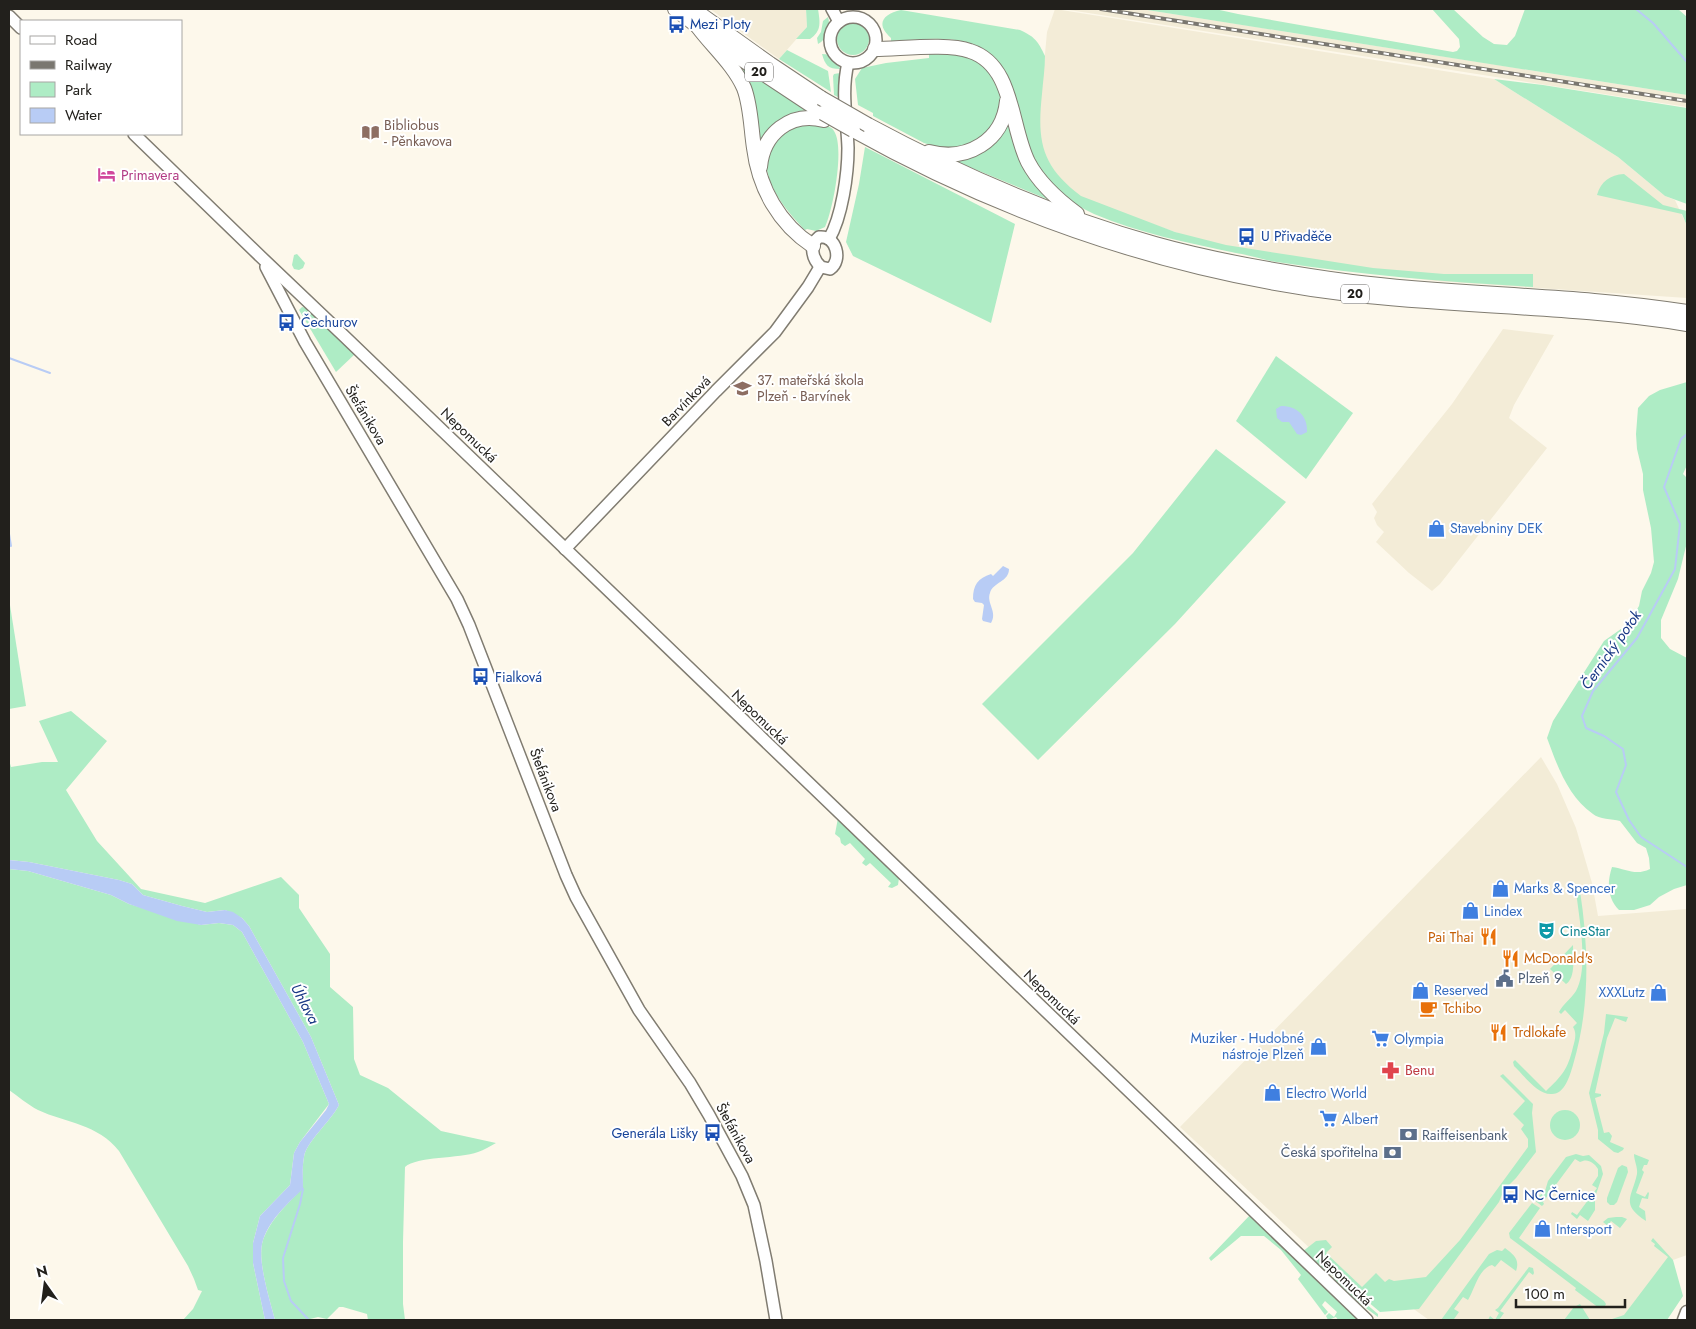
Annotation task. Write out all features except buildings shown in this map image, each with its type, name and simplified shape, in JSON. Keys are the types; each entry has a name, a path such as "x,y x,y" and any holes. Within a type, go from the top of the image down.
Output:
{"highway":[{"name":"20","path":"675,9 823,117 853,130 869,132 910,148 995,187 1098,226 1155,244 1209,257 1307,276 1407,288 1602,302 1687,312"},
{"name":"20","path":"694,9 869,132 951,181 1028,213 1122,246 1205,268 1305,288 1422,301 1602,314 1687,324"},
{"path":"698,27 728,64 744,88 748,101 754,152 767,194 779,215 795,233 813,246"},
{"path":"875,49 951,47 971,51 985,58 995,67 1002,79 1021,144 1034,172 1058,199 1077,214 1098,226"},
{"path":"910,148 933,154 947,155 968,152 981,146 995,133 1002,122 1008,95"},
{"path":"760,176 763,150 777,130 787,123 799,119 823,117"}],"main road":[{"path":"1684,1320 1687,1312"}],"street":[{"path":"832,9 839,22"},
{"path":"9,16 20,27"},
{"path":"852,17 866,21 872,26 875,33 875,49 872,55 861,62 848,63 836,57 830,45 831,32 839,22 852,17"},
{"path":"820,266 814,258 813,246 820,237 828,239 834,228 846,166 848,148 844,95 848,63"},
{"name":"Nepomucká","path":"135,135 1367,1320"},
{"name":"Barvínková","path":"564,549 775,332 820,266 829,269 834,266 836,248 828,239"},
{"name":"Štefánikova","path":"261,258 305,342 470,625 576,897 638,1010 690,1083 742,1176 754,1205 776,1320"}],"shaded area":[{"path":"710,9 806,9 807,27 779,59"},
{"path":"1055,9 1494,79 1618,157 1665,196 1675,200 1687,226 1687,298 1436,281 1275,261 1236,253 1068,195 1037,141 1047,32"},
{"path":"1063,9 1141,9 1466,60 1687,95 1687,107"},
{"path":"1503,329 1554,335 1514,405 1509,418 1547,448 1440,584 1432,591 1409,573 1376,542 1384,532 1377,525 1374,518 1377,512 1372,504 1452,404"},
{"path":"1541,757 1557,784 1576,828 1592,883 1598,916 1687,909 1687,1255 1673,1260 1626,1320 1429,1320 1390,1292 1360,1295 1180,1127"}],"green space":[{"path":"806,9 818,9 820,22 817,33 810,39 796,39 807,27"},
{"path":"1141,9 1215,9 1453,52 1457,51 1460,47 1459,39 1432,9 1453,9 1483,37 1494,44 1507,45 1515,36 1525,9 1678,9 1687,17 1687,95"},
{"path":"901,10 1020,30 1036,40 1045,56 1040,126 1045,151 1057,174 1081,196 1175,232 1226,245 1373,268 1444,274 1533,274 1533,287 1405,278 1277,262 1164,237 1128,227 1094,214 1075,204 1059,192 1044,177 1032,160 1009,78 993,56 981,48 957,40 891,41 891,38 883,28 883,20 890,14"},
{"path":"828,17 828,32 818,44 817,38 821,32 823,21"},
{"path":"853,23 859,24 864,28 868,33 868,45 864,50 859,54 853,55 847,54 842,50 838,45 837,39 838,33 842,28 847,24"},
{"path":"787,50 828,71 831,92 779,59"},
{"path":"941,51 975,56 995,74 1002,100 996,126 974,146 941,148 924,143 873,116 873,113 858,105 855,79 862,68 929,58 929,54"},
{"path":"822,54 834,58 840,69 828,66"},
{"path":"732,58 811,110 793,113 779,120 768,132 759,147"},
{"path":"840,73 838,97 834,95 833,76"},
{"path":"1494,79 1687,108 1687,204 1665,196 1618,157"},
{"path":"1009,117 1059,204 950,159"},
{"path":"797,123 821,123 833,130 837,139 837,179 825,227 816,231 805,230 779,198 767,172 766,159 770,147 788,127"},
{"path":"865,147 1015,224 991,323 853,256 846,242"},
{"path":"1624,174 1663,205 1687,211 1687,226 1682,214 1597,195 1604,182 1614,176"},
{"path":"297,254 305,263 303,268 299,270 294,269 292,265 294,255"},
{"path":"302,307 307,308 355,354 336,372 299,310"},
{"path":"1276,356 1353,413 1306,479 1236,421"},
{"path":"1687,382 1687,465 1683,474 1687,478 1687,542 1678,579 1661,620 1661,638 1670,649 1687,658 1687,885 1659,897 1650,905 1634,910 1619,910 1612,900 1609,890 1609,878 1612,867 1636,872 1650,869 1646,848 1637,843 1620,821 1596,816 1584,807 1564,780 1547,738 1553,721 1604,641 1628,624 1639,606 1642,591 1654,562 1651,528 1643,490 1643,474 1637,449 1638,408 1649,396 1660,390"},
{"path":"1216,449 1286,502 1175,624 1038,760 982,704 1133,553"},
{"path":"9,599 26,706 9,709"},
{"path":"71,711 107,741 66,790 97,841 141,889 205,903 281,877 299,895 299,908 330,954 330,987 353,1007 354,1059 360,1075 388,1088 441,1131 496,1143 470,1154 428,1159 411,1163 405,1167 403,1304 405,1320 368,1320 367,1314 339,1307 327,1319 318,1317 306,1320 275,1320 263,1271 262,1244 273,1221 302,1189 303,1165 306,1151 339,1105 311,1037 249,926 242,918 225,910 207,912 143,895 132,884 119,880 29,862 9,860 9,760 11,767 42,762 58,762 39,721"},
{"path":"838,818 899,878 898,885 892,888 888,887 891,883 870,863 866,866 862,863 865,859 850,843 845,846 841,843 840,838 835,834"},
{"path":"9,869 28,871 111,895 129,904 201,925 219,923 233,925 242,932 303,1042 329,1104 300,1142 294,1153 290,1185 260,1216 253,1243 253,1263 265,1320 183,1320 193,1309 202,1291 198,1290 188,1266 119,1151 111,1142 92,1130 38,1110 9,1090"},
{"path":"1576,891 1580,891 1585,935 1586,978 1583,1022 1570,1074 1564,1087 1557,1093 1552,1094 1541,1091 1531,1084 1514,1066 1513,1062 1515,1060 1546,1091 1560,1076 1569,1061 1575,1037 1573,1027 1577,1023 1565,1010 1561,1014 1559,1012 1576,991 1582,969 1581,928"},
{"path":"1573,945 1573,972 1566,984 1550,969"},
{"path":"1606,1014 1628,1017 1626,1022 1615,1018 1607,1038 1595,1093 1601,1094 1601,1096 1595,1098 1604,1133 1609,1132 1612,1136 1610,1142 1624,1148 1618,1153 1598,1139 1598,1130 1589,1093 1604,1033"},
{"path":"1503,1074 1533,1104 1532,1113 1536,1152 1504,1190 1499,1202 1419,1309 1380,1312 1340,1278 1323,1272 1302,1252 1316,1241 1326,1240 1332,1247 1326,1253 1362,1287 1376,1273 1385,1282 1389,1279 1394,1281 1426,1277 1460,1240 1528,1147 1528,1139 1521,1129 1524,1125 1513,1114 1525,1101 1500,1076"},
{"path":"1565,1110 1576,1114 1580,1125 1576,1136 1565,1140 1554,1136 1550,1125 1554,1114"},
{"path":"1576,1154 1589,1155 1601,1166 1603,1174 1595,1197 1595,1210 1588,1221 1580,1215 1577,1219 1571,1214 1572,1212 1577,1215 1597,1188 1592,1185 1598,1176 1598,1169 1590,1161 1580,1162 1575,1159 1542,1206 1534,1200 1545,1191 1548,1181 1566,1157"},
{"path":"1634,1154 1649,1160 1642,1170 1644,1172 1636,1193 1645,1197 1649,1193 1648,1199 1642,1198 1639,1207 1645,1211 1646,1221 1630,1205 1637,1174"},
{"path":"1622,1165 1627,1167 1628,1172 1617,1202 1614,1205 1610,1205 1607,1202 1607,1198 1618,1168"},
{"path":"1532,1203 1540,1208 1519,1238 1604,1301 1606,1304 1604,1308 1599,1308 1575,1290 1576,1288 1510,1238 1509,1233"},
{"path":"1251,1214 1360,1320 1338,1320 1336,1317 1328,1320 1326,1316 1329,1313 1334,1317 1337,1312 1325,1301 1322,1305 1328,1312 1325,1315 1298,1279 1301,1275 1281,1250 1264,1236 1241,1236 1211,1261 1209,1258"},
{"path":"1608,1218 1627,1219 1620,1228 1611,1221 1608,1226 1603,1222"},
{"path":"1653,1238 1673,1260 1683,1296 1667,1320 1609,1320 1624,1315 1668,1257 1654,1246 1655,1244 1651,1241"},
{"path":"1505,1248 1517,1260 1516,1271 1501,1260 1495,1267 1492,1265 1487,1267 1480,1275 1468,1300 1463,1297 1454,1309 1459,1312 1455,1320 1441,1320 1489,1254 1497,1250 1502,1251"},
{"path":"1529,1267 1533,1268 1533,1275 1529,1272 1500,1311 1504,1313 1499,1320 1495,1320 1499,1313 1495,1310"},
{"path":"1334,1277 1378,1314 1378,1317 1351,1297 1332,1279"},
{"path":"1580,1304 1590,1320 1564,1320 1574,1307"}],"water":[{"path":"1281,406 1287,406 1300,413 1306,421 1307,432 1301,435 1297,434 1289,422 1282,422 1277,418 1276,409"},
{"path":"1003,566 1009,569 1008,573 1004,579 994,586 989,597 993,619 991,623 983,621 984,605 975,602 973,599 975,586 983,578 991,574 993,576"},
{"path":"9,860 29,862 119,880 132,884 143,895 182,906 207,912 225,910 233,912 249,926 311,1037 339,1105 306,1151 303,1165 303,1189 284,1207 273,1221 262,1244 263,1271 275,1320 265,1320 253,1263 253,1243 260,1216 290,1185 294,1153 300,1142 329,1104 303,1042 242,932 233,925 219,923 201,925 177,921 129,904 111,895 28,871 9,869"}],"waterway":[{"name":"Černický potok","path":"1636,9 1653,23 1687,62"},
{"path":"9,358 50,373"},
{"name":"Černický potok","path":"1687,434 1681,439 1664,487 1680,524 1675,569 1637,638 1593,691 1582,716 1586,728 1604,736 1623,749 1626,765 1616,792 1629,820 1641,837 1687,867"},
{"path":"9,534 11,546"},
{"path":"301,1187 303,1189 300,1204 283,1258 284,1281 291,1301 309,1320"}],"railway":[{"path":"1101,9 1687,101"}],"place":[{"name":"Mezi Ploty","path":"676,24"},
{"name":"Bibliobus - Pěnkavova","path":"370,133"},
{"name":"Primavera","path":"107,175"},
{"name":"U Přivaděče","path":"1247,236"},
{"name":"Čechurov","path":"287,322"},
{"name":"37. mateřská škola Plzeň - Barvínek","path":"743,388"},
{"name":"Stavebniny DEK","path":"1436,528"},
{"name":"Fialková","path":"481,677"},
{"name":"Marks & Spencer","path":"1500,888"},
{"name":"Lindex","path":"1470,911"},
{"name":"CineStar","path":"1546,931"},
{"name":"Pai Thai","path":"1488,937"},
{"name":"McDonald's","path":"1510,958"},
{"name":"Plzeň 9","path":"1504,978"},
{"name":"Reserved","path":"1420,990"},
{"name":"XXXLutz","path":"1659,992"},
{"name":"Tchibo","path":"1429,1008"},
{"name":"Trdlokafe","path":"1499,1032"},
{"name":"Olympia","path":"1380,1039"},
{"name":"Muziker - Hudobné nástroje Plzeň","path":"1318,1046"},
{"name":"Benu","path":"1391,1070"},
{"name":"Electro World","path":"1272,1093"},
{"name":"Albert","path":"1328,1119"},
{"name":"Generála Lišky","path":"712,1133"},
{"name":"Raiffeisenbank","path":"1408,1135"},
{"name":"Česká spořitelna","path":"1392,1152"},
{"name":"NC Černice","path":"1510,1195"},
{"name":"Intersport","path":"1542,1229"}],"water label":[{"name":"Úhlava","path":"305,1004"}]}
